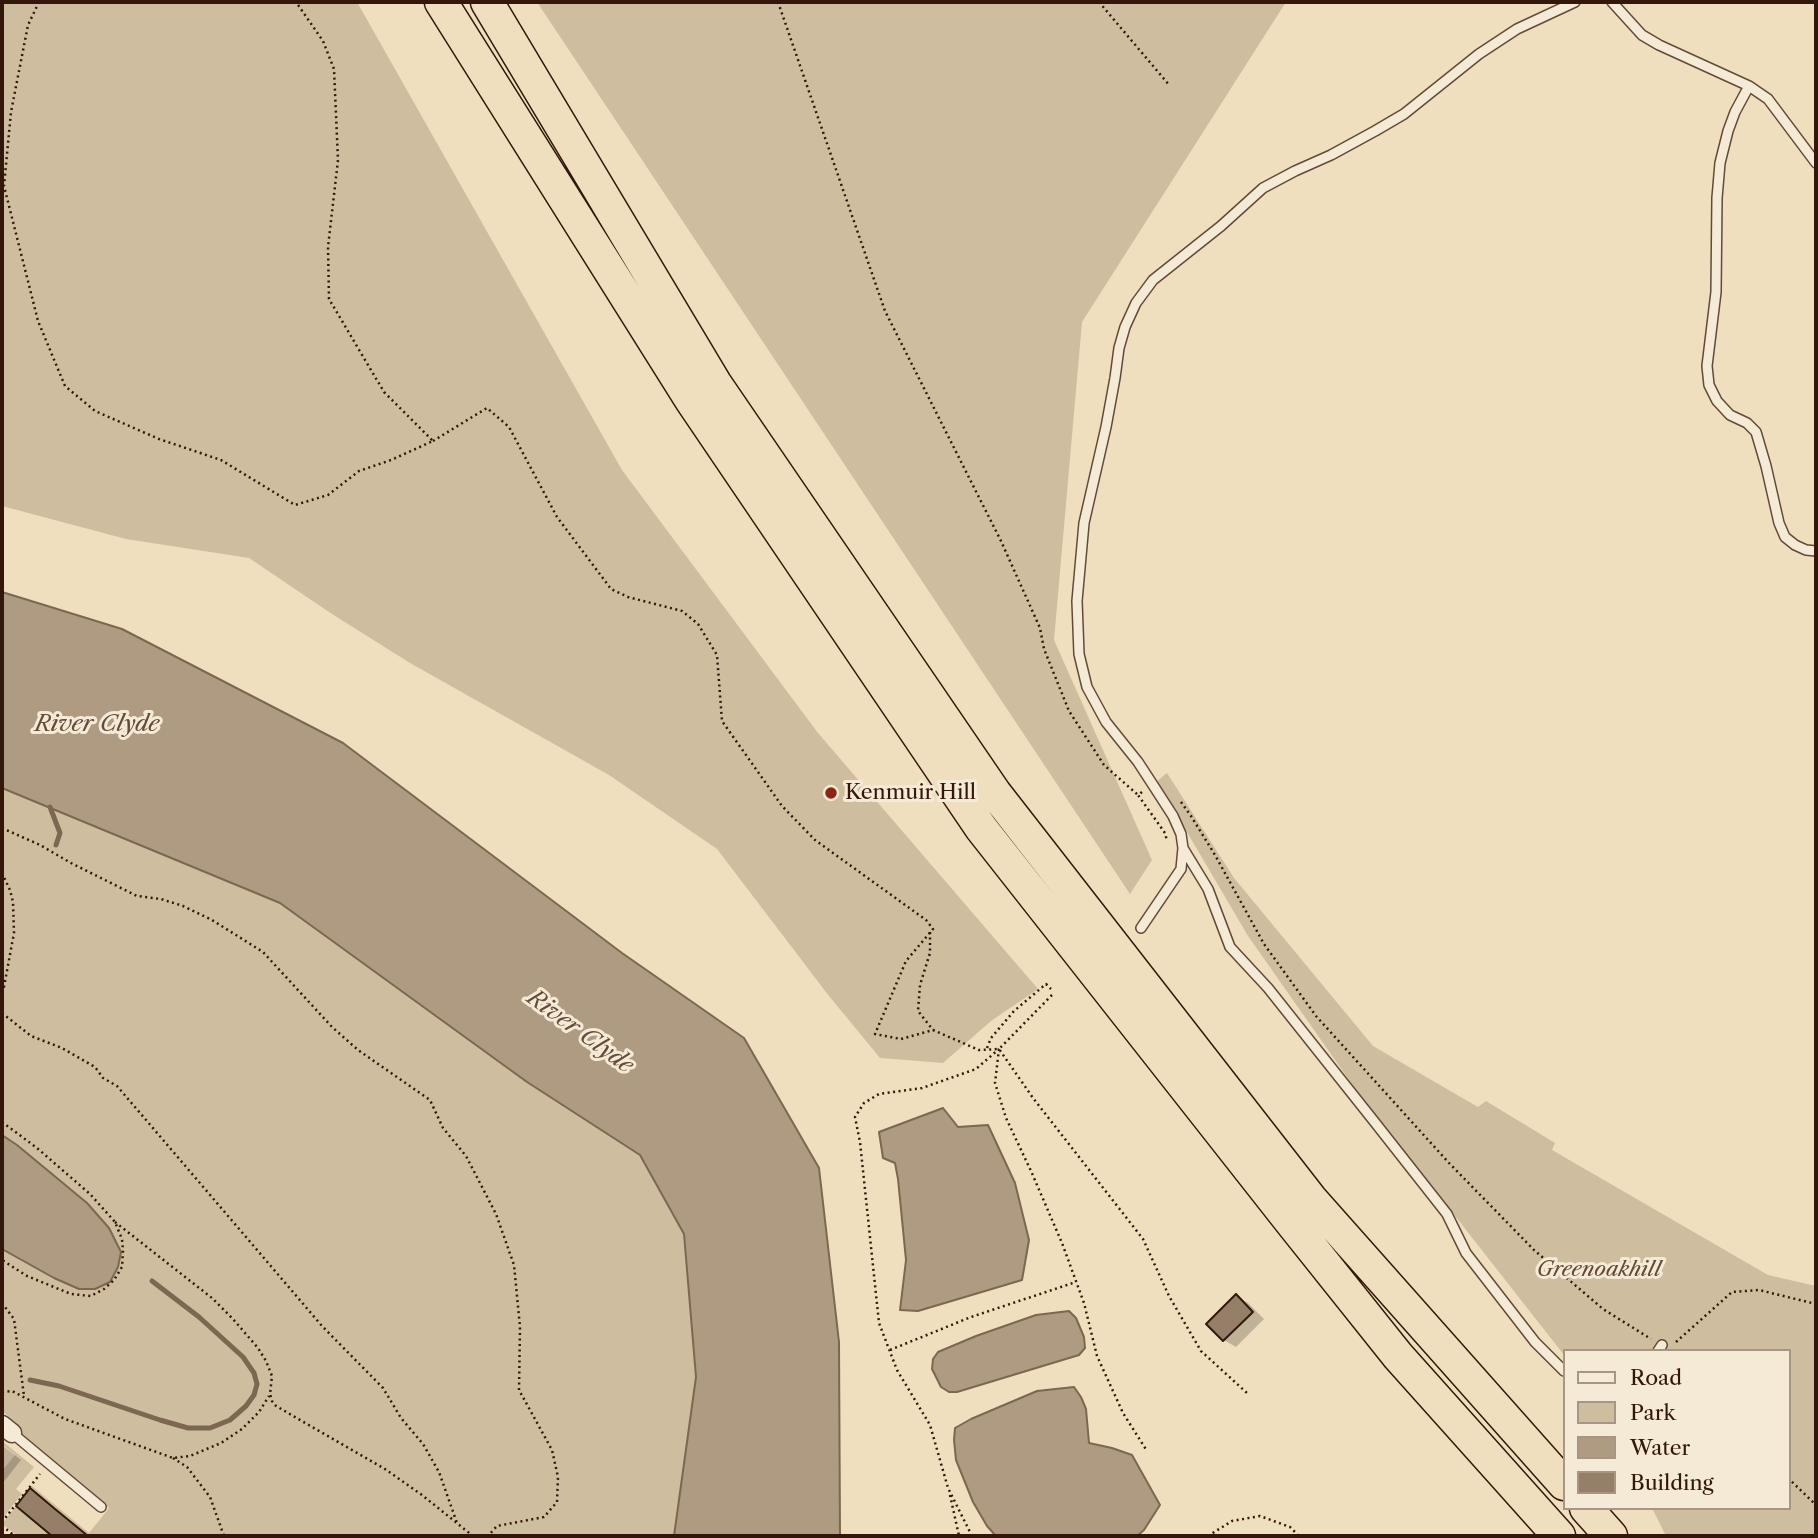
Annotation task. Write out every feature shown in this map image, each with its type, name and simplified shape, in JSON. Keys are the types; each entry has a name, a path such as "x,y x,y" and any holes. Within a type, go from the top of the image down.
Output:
{"highway":[{"path":"441,2 691,400 981,828 1390,1345 1559,1536"},
{"path":"487,2 715,383 995,793 1311,1199 1562,1482"},
{"path":"1500,1471 1553,1536"},
{"path":"1588,1510 1611,1536"}],"lane":[{"path":"1141,929 1181,869 1181,834 1173,816 1138,762 1105,722 1087,687 1079,654 1077,601 1084,523 1107,427 1119,348 1136,303 1153,280 1221,226 1263,188 1376,131 1404,114 1479,54 1517,29 1575,2"},
{"path":"1612,2 1642,35 1749,86 1768,99 1816,163"},
{"path":"1749,86 1735,112 1720,163 1716,292 1707,366 1709,385 1717,401 1730,415 1747,423 1756,432 1779,523 1786,537 1795,545 1816,551"},
{"path":"1183,848 1208,889 1230,947 1268,988 1447,1214 1466,1253 1535,1342 1562,1369"},
{"path":"7,1429 101,1507"}],"path":[{"path":"39,2 28,25 11,112 4,186 38,321 65,386 96,411 159,439 220,460 295,505 328,495 359,471 433,441 487,408 509,426 557,517 611,589 628,597 682,611 698,625 717,655 722,721 782,806 815,840 926,920 933,929 906,961 875,1034 901,1039 933,1030"},
{"path":"296,2 323,41 334,69 338,160 328,247 329,299 384,392 433,441"},
{"path":"778,2 885,312 1001,541 1040,628 1044,649 1069,711 1104,765 1138,795 1165,833 1169,846"},
{"path":"1099,2 1170,86"},
{"path":"1138,795 1153,785"},
{"path":"1177,796 1216,855 1264,944 1317,1016 1448,1163 1534,1250 1603,1309 1660,1348"},
{"path":"2,828 137,896 161,899 212,920 263,952 332,1027 358,1050 430,1100 443,1128 466,1156 496,1214 514,1265 520,1327 519,1390 552,1450 558,1477 557,1502 544,1517 497,1526 488,1536"},
{"path":"2,873 13,902 14,933 2,991"},
{"path":"930,932 930,953 920,985 918,1011 933,1030 979,1050 999,1049"},
{"path":"987,1049 992,1038 1014,1011 1046,984 1051,989"},
{"path":"959,1536 930,1425 897,1370 879,1323 855,1116 864,1103 879,1094 922,1088 976,1069 1052,995"},
{"path":"2,1013 31,1036 62,1048 95,1068 103,1079 117,1086 322,1326 383,1388 401,1418 423,1444 439,1472 457,1523"},
{"path":"999,1049 995,1083 1006,1118 1076,1282 1097,1356 1123,1413 1147,1451"},
{"path":"999,1049 1033,1098 1143,1239 1169,1296 1201,1351 1247,1393"},
{"path":"2,1122 37,1148 90,1194 115,1222 212,1298 233,1319 267,1361 272,1376 270,1394 276,1406 384,1469 473,1536"},
{"path":"2,1260 27,1276 71,1294 91,1296 114,1280 122,1267 122,1239 115,1222"},
{"path":"890,1350 971,1317 1076,1282"},
{"path":"1669,1349 1732,1292 1759,1290 1816,1304"},
{"path":"2,1303 14,1319 24,1396"},
{"path":"2,1392 12,1391 65,1419 173,1458 187,1467 210,1497 224,1536"},
{"path":"173,1458 190,1456 221,1443 242,1429 260,1412 270,1394"},
{"path":"15,1536 2,1524 49,1463"},
{"path":"1790,1480 1816,1505"},
{"path":"948,1488 972,1536"},
{"path":"1208,1536 1232,1521 1260,1516 1290,1527 1299,1536"}],"green space":[{"path":"2,2 357,2 622,470 818,733 1038,989 991,1021 943,1063 880,1058 717,849 609,775 410,663 249,558 126,539 2,506"},
{"path":"537,2 1286,2 1082,322 1054,640 1152,860 1130,894"},
{"name":"Greenoakhill","path":"1167,773 1234,878 1373,1046 1478,1107 1486,1101 1555,1143 1552,1150 1768,1275 1816,1286 1816,1536 1666,1536 1653,1510 1790,1510 1790,1349 1562,1349 1562,1352 1354,1087 1248,936 1157,781"},
{"path":"2,788 280,903 527,1082 640,1155 684,1234 696,1377 674,1536 77,1536 81,1530 30,1488 32,1486 89,1533 109,1508 14,1430 18,1424 2,1411 2,1249 79,1289 95,1289 110,1282 118,1267 121,1252 87,1203 2,1135"},
{"path":"2,1441 34,1467 16,1489 22,1494 2,1519 2,1471 15,1455"},
{"path":"16,1506 53,1536 18,1536 2,1524"}],"water":[{"name":"River Clyde","path":"2,592 122,629 343,743 622,953 744,1038 819,1168 839,1342 840,1536 674,1536 696,1377 684,1234 640,1155 527,1082 280,903 2,788"},
{"path":"943,1108 958,1127 988,1125 1015,1183 1029,1240 1022,1280 918,1311 900,1310 906,1260 898,1179 895,1163 883,1158 879,1132"},
{"path":"2,1135 87,1203 109,1228 121,1252 118,1267 110,1282 95,1289 79,1289 2,1249"},
{"path":"1069,1311 1076,1318 1084,1337 1085,1348 1079,1355 957,1392 949,1392 941,1387 932,1369 933,1359 938,1352 1036,1315"},
{"path":"1074,1387 1086,1409 1089,1443 1132,1455 1160,1505 1137,1536 996,1536 973,1502 956,1460 955,1428 1037,1391"}],"building":[{"path":"1236,1294 1253,1312 1223,1341 1206,1324"},
{"path":"30,1488 88,1536 52,1536 16,1506"}],"waterway":[{"path":"50,807 60,833 56,845"},
{"path":"30,1380 59,1386 188,1428 210,1428 230,1420 254,1395 257,1384 254,1373 243,1357 199,1317 152,1281"}],"place":[{"name":"Kenmuir Hill","path":"831,793"}]}
